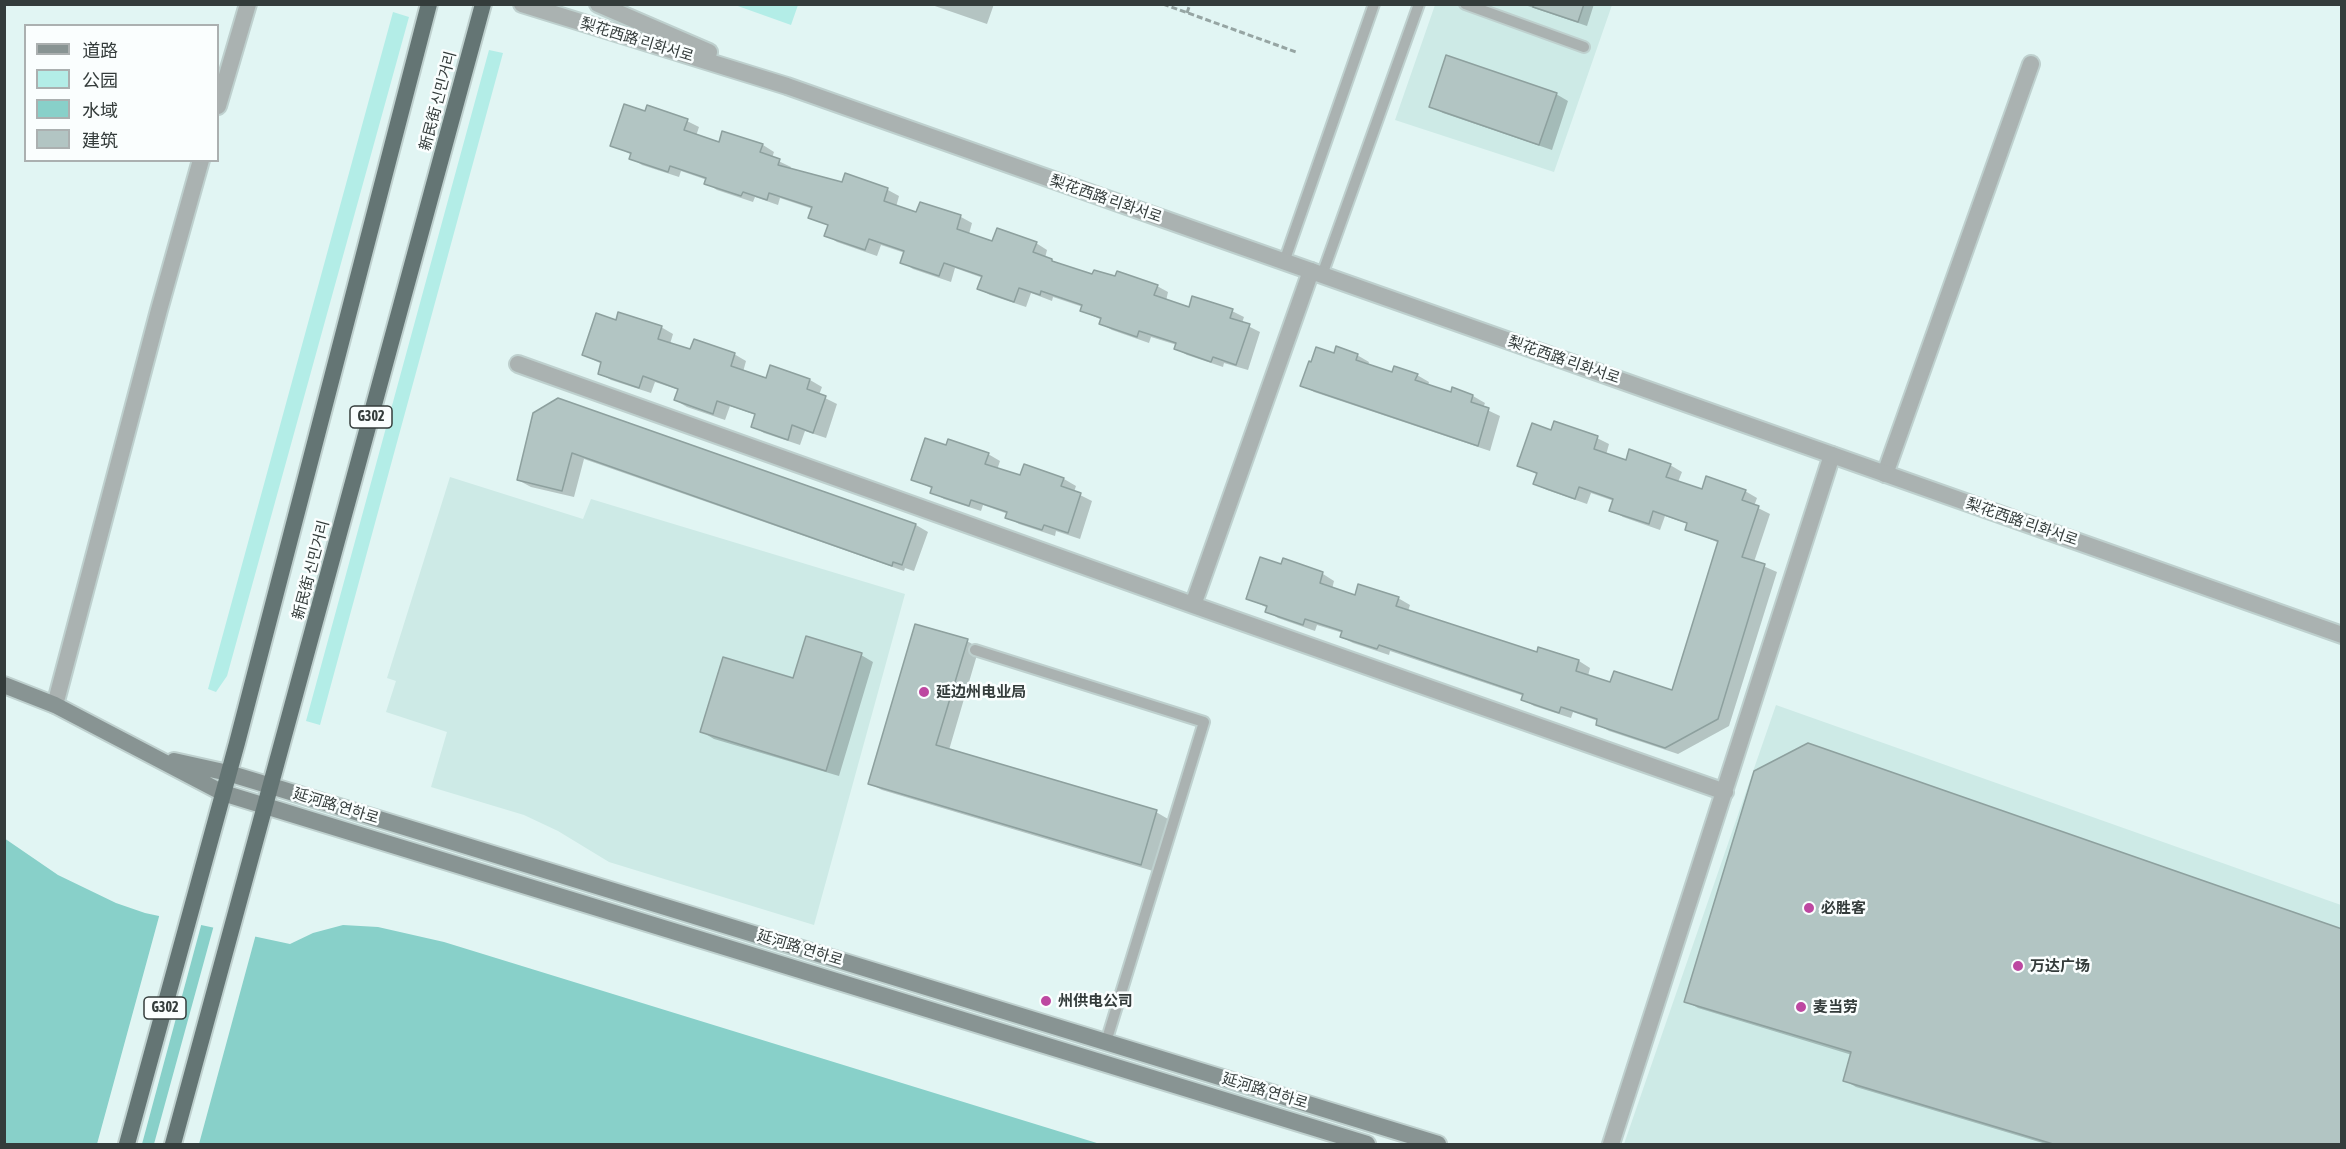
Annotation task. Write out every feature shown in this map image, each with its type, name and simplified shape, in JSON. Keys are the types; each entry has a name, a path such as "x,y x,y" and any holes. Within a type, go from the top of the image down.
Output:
{"highway":[{"name":"新民街 신민거리","path":"173,1144 483,4"},
{"name":"新民街 신민거리","path":"127,1144 223,793 428,7"}],"main road":[{"name":"延河路 연하로","path":"4,685 55,705 223,793 1367,1144"},
{"name":"延河路 연하로","path":"161,759 228,773 1438,1144"}],"street":[{"path":"219,103 248,4"},
{"name":"梨花西路 리화서로","path":"522,4 787,86 2342,635"},
{"name":"梨花西路 리화서로","path":"598,4 787,86"},
{"path":"1886,474 2031,64"},
{"path":"55,705 200,162"},
{"path":"1193,606 1316,273"},
{"path":"518,364 1193,606 1725,792"},
{"path":"1611,1144 1832,455"}],"lane":[{"path":"1284,262 1374,4"},
{"path":"1316,273 1419,4"},
{"path":"1465,4 1584,47"},
{"path":"975,650 1204,722 1106,1042"}],"path":[{"path":"1163,4 1296,52"},
{"path":"1187,13 1190,4"}],"shaded area":[{"path":"1435,5 1612,5 1554,172 1395,120"},
{"path":"450,477 583,519 591,499 905,594 814,925 609,862 558,831 524,815 431,787 447,732 386,712 396,681 387,678"},
{"name":"万达广场","path":"1776,705 2341,905 2341,1144 1624,1144"}],"green space":[{"path":"735,5 798,5 791,25"},
{"path":"393,12 409,17 227,676 216,692 208,689"},
{"path":"489,50 503,53 320,725 306,721"}],"water":[{"path":"4,838 58,875 116,903 145,913 290,944 313,933 343,925 378,927 444,942 1100,1144 5,1144"}],"pier":[{"path":"160,913 202,922 142,1144 97,1144"},
{"path":"214,925 256,934 199,1144 154,1144"}],"building":[{"path":"1533,4 1584,4 1578,22 1533,7"},
{"path":"1446,55 1557,93 1539,145 1429,107"},
{"path":"624,104 645,111 647,105 688,119 684,130 719,142 722,131 763,144 760,152 780,159 778,165 842,182 845,173 888,188 884,201 916,212 920,202 961,215 957,229 992,241 997,228 1037,242 1033,252 1052,259 1052,261 1092,274 1094,270 1115,276 1117,271 1158,285 1154,295 1189,307 1192,296 1233,309 1230,318 1250,324 1236,365 1213,357 1211,362 1174,349 1176,343 1139,331 1137,337 1099,324 1101,318 1080,311 1082,305 1041,291 1040,295 1019,288 1014,302 977,289 982,276 944,263 939,276 900,263 904,251 869,239 865,250 824,236 828,225 808,218 812,207 769,193 767,200 743,192 741,196 704,184 706,178 670,166 668,172 629,159 631,153 610,146"},
{"path":"618,312 662,326 658,339 690,349 694,339 735,353 731,366 766,378 770,365 810,379 807,389 826,396 813,433 792,425 788,440 751,427 755,414 717,401 713,414 674,400 678,389 643,376 639,388 598,374 601,362 582,355 596,313 616,320"},
{"path":"1336,346 1358,354 1356,360 1392,372 1394,366 1418,374 1415,380 1451,392 1452,387 1473,395 1471,402 1489,408 1478,446 1300,386 1316,347 1334,353"},
{"path":"558,398 916,524 902,565 893,562 892,566 572,453 562,491 517,480 533,413"},
{"path":"1554,421 1598,436 1594,449 1626,460 1629,449 1671,464 1666,477 1702,489 1706,476 1746,490 1742,500 1759,506 1742,557 1765,564 1718,719 1665,748 1596,725 1597,719 1561,707 1559,713 1521,700 1523,694 1379,645 1377,649 1340,637 1342,631 1305,619 1303,625 1265,612 1267,606 1246,599 1260,557 1281,564 1283,558 1323,572 1320,583 1355,595 1358,584 1399,597 1396,606 1537,652 1538,647 1579,660 1576,671 1610,682 1614,671 1672,690 1718,541 1685,530 1687,523 1653,511 1649,524 1609,511 1613,499 1579,487 1575,499 1533,484 1537,473 1517,466 1532,423 1551,430"},
{"path":"925,438 946,445 948,439 989,453 985,464 1020,475 1024,464 1064,478 1061,486 1081,493 1068,533 1044,525 1042,530 1005,518 1007,512 971,500 969,506 930,493 932,487 911,480"},
{"name":"延边州电业局","path":"915,624 968,639 936,745 1157,810 1141,865 868,784"},
{"path":"806,636 862,653 826,771 700,732 723,657 793,678"},
{"name":"万达广场","path":"1808,743 2342,929 2342,1144 2053,1144 1843,1081 1851,1052 1684,1002 1754,771"}],"place":[{"name":"延边州电业局","path":"924,692"},
{"name":"必胜客","path":"1809,908"},
{"name":"万达广场","path":"2018,966"},
{"name":"州供电公司","path":"1046,1001"},
{"name":"麦当劳","path":"1801,1007"}]}
